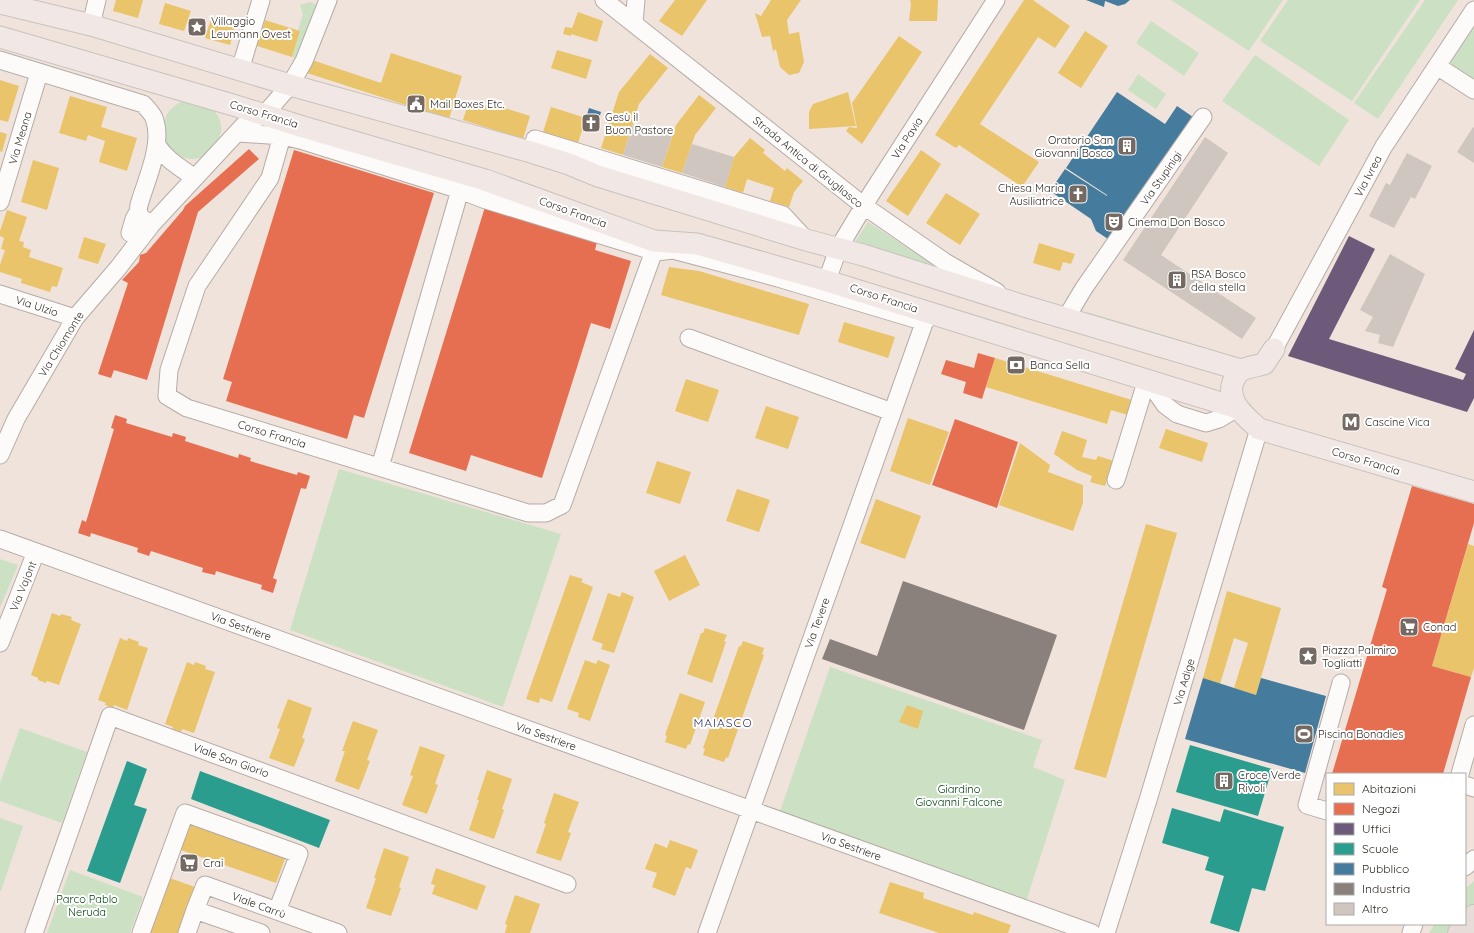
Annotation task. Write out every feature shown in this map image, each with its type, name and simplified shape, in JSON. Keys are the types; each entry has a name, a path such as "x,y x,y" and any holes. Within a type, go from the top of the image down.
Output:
{"highway":[{"path":"1459,933 1474,916"}],"main road":[{"path":"0,3 91,25 290,85 531,152 569,164 598,176 806,240 863,255 942,270 1024,306 1241,370 1264,364 1274,349"},
{"name":"Corso Francia","path":"0,37 485,180 654,241 697,244 827,281 926,317 1147,379 1237,408"},
{"path":"1241,370 1234,379 1232,386 1233,398 1237,408 1259,429"},
{"name":"Corso Francia","path":"1259,429 1474,492"}],"street":[{"path":"91,25 97,0"},
{"path":"240,70 261,0"},
{"name":"Via Chiomonte","path":"0,455 16,419 75,318 118,268 152,224 244,125 265,114 290,85 304,61 328,0"},
{"name":"Strada Antica di Grugliasco","path":"604,0 864,206 942,270"},
{"path":"634,23 636,0"},
{"name":"Via Pavia","path":"827,281 838,249 996,0"},
{"name":"Via Ivrea","path":"1274,349 1384,146 1474,10"},
{"path":"0,60 143,104 149,110 154,117 157,128 157,145 138,205 138,212 130,232"},
{"path":"1438,66 1474,90"},
{"name":"Via Meana","path":"0,202 39,73"},
{"name":"Via Stupinigi","path":"1066,318 1084,288 1203,117"},
{"name":"Corso Francia","path":"238,133 282,136 320,145 460,190 483,199 654,251 673,250 926,317"},
{"name":"Corso Francia","path":"282,136 270,178 197,286 169,370 167,396 187,408 528,513 546,514 562,505 654,251"},
{"path":"157,145 162,154 195,178"},
{"path":"380,467 460,190"},
{"path":"138,212 141,217 152,224"},
{"name":"Via Ulzio","path":"0,294 75,318"},
{"name":"Via Tevere","path":"707,933 926,317"},
{"path":"689,338 892,412"},
{"path":"1116,480 1147,379"},
{"name":"Via Adige","path":"1106,933 1148,800 1259,429"},
{"name":"Via Sestriere","path":"0,539 1092,933"},
{"name":"Via Vajont","path":"0,643 36,552"},
{"path":"1326,812 1307,806 1341,683"},
{"name":"Viale San Giorio","path":"34,933 110,716 567,884"},
{"path":"1460,773 1474,725"},
{"path":"141,933 185,812 299,854 277,911"},
{"path":"1466,866 1474,859"},
{"name":"Viale Carrù","path":"187,933 205,885 338,933"},
{"path":"195,910 261,933"}],"green space":[{"path":"1171,0 1283,0 1249,51"},
{"path":"1288,0 1420,0 1352,101 1260,41"},
{"path":"1425,0 1458,0 1378,119 1354,103"},
{"path":"310,2 325,8 304,61 292,57 300,31 298,30 303,14 300,5"},
{"path":"1151,21 1199,53 1184,76 1136,43"},
{"path":"1474,27 1474,80 1450,63"},
{"path":"1255,55 1349,120 1319,166 1222,101"},
{"path":"1138,74 1166,94 1156,109 1128,90"},
{"path":"183,101 211,107 220,122 221,132 219,137 206,154 199,158 187,158 176,154 171,150 165,141 164,124 166,116 171,109"},
{"path":"868,222 935,266 855,242"},
{"path":"1087,312 1210,349 1208,355 1084,319"},
{"path":"339,469 561,534 503,707 290,630"},
{"path":"0,559 18,565 0,608"},
{"name":"Giardino Giovanni Falcone","path":"830,667 1042,740 1033,767 1065,780 1025,905 779,814"},
{"path":"20,728 87,752 62,823 0,801 0,783"},
{"path":"0,818 23,826 1,891 0,891"},
{"name":"Parco Pablo Neruda","path":"70,870 143,897 130,933 47,933"},
{"path":"1474,881 1474,907 1466,914 1466,888"},
{"path":"1434,925 1456,925 1450,933 1429,933"}],"building: Abitazioni":[{"path":"116,0 143,0 138,18 113,11"},
{"path":"675,0 707,0 682,36 659,21"},
{"path":"771,0 801,0 787,20 789,34 799,32 804,62 799,73 789,75 780,67 776,49 773,51 770,36 762,37 755,13 761,16"},
{"path":"910,0 938,0 937,21 909,21"},
{"path":"1024,0 1033,0 1070,26 1055,48 1038,37 980,124 1039,162 1022,187 959,145 956,148 935,135"},
{"path":"165,3 191,11 184,31 159,24"},
{"path":"578,12 603,21 597,42 571,34 571,36 563,34 565,27 572,28"},
{"path":"212,16 236,24 230,45 205,38"},
{"path":"265,20 300,31 292,57 257,46"},
{"path":"1085,31 1108,46 1081,88 1058,73"},
{"path":"899,36 922,52 862,144 846,131 849,127 857,128 852,103"},
{"path":"557,50 592,60 586,79 551,68"},
{"path":"391,53 462,76 449,119 304,72 309,59 381,83"},
{"path":"650,54 668,68 639,104 623,155 601,148 619,92"},
{"path":"0,80 19,86 8,122 0,120"},
{"path":"848,92 856,126 809,129 809,112 813,104"},
{"path":"699,95 716,108 695,135 682,173 662,167 676,125"},
{"path":"70,96 107,107 101,127 137,138 127,171 99,162 105,141 88,135 86,141 59,133"},
{"path":"469,101 495,108 495,105 530,116 523,139 463,120"},
{"path":"551,107 586,118 578,143 543,132"},
{"path":"0,132 7,134 2,152 0,151"},
{"path":"750,138 765,150 763,153 785,171 787,168 803,181 794,192 789,207 770,201 774,188 747,179 743,193 725,187 734,157"},
{"path":"921,150 941,164 908,216 886,201"},
{"path":"33,160 59,168 47,210 21,202"},
{"path":"946,193 980,214 960,245 926,223"},
{"path":"7,210 27,217 19,241 24,242 23,247 31,250 29,257 63,268 57,287 52,286 50,292 21,283 22,279 0,272 0,265 5,250 1,249 4,238 0,236 0,231"},
{"path":"84,237 106,244 98,264 78,258"},
{"path":"1039,243 1075,254 1071,264 1063,262 1060,271 1033,263"},
{"path":"669,267 699,271 809,304 799,335 661,295"},
{"path":"844,322 895,337 888,358 838,342"},
{"path":"995,358 1135,401 1131,416 1111,410 1107,424 986,387"},
{"path":"686,379 719,390 708,422 675,411"},
{"path":"766,406 799,417 788,449 755,438"},
{"path":"908,418 949,432 930,485 890,471"},
{"path":"1166,429 1208,443 1202,462 1159,448"},
{"path":"1062,431 1087,440 1082,457 1096,460 1098,456 1114,461 1105,486 1090,482 1092,476 1077,470 1054,454"},
{"path":"1020,443 1050,465 1048,472 1083,485 1083,503 1073,531 999,505"},
{"path":"657,461 691,472 680,504 646,493"},
{"path":"737,489 770,500 759,532 726,521"},
{"path":"876,499 921,516 905,559 860,543"},
{"path":"1146,524 1177,533 1106,778 1074,769"},
{"path":"1468,544 1474,546 1474,668 1471,677 1432,666"},
{"path":"685,555 700,585 669,601 654,571"},
{"path":"570,575 583,579 581,582 593,587 552,702 540,698 539,703 526,699"},
{"path":"1227,591 1281,608 1256,695 1234,688 1248,643 1234,638 1220,684 1203,678"},
{"path":"622,592 634,597 614,653 601,649 603,644 592,640 608,593 620,597"},
{"path":"52,613 60,616 61,614 72,617 71,620 81,624 59,685 47,681 46,683 31,675"},
{"path":"705,628 727,635 712,683 687,674 701,633 703,633"},
{"path":"120,638 127,641 128,638 139,642 138,645 148,648 127,710 114,705 113,708 98,700"},
{"path":"743,641 764,648 762,654 764,655 728,758 726,757 724,762 703,755 705,749 703,748 739,646 741,646"},
{"path":"585,660 596,664 598,660 610,665 590,721 578,717 579,713 567,709"},
{"path":"187,662 194,665 195,662 206,666 205,669 215,672 194,733 182,729 181,732 172,729 173,727 165,724"},
{"path":"680,693 705,702 690,745 688,744 686,749 665,742 667,736 665,735"},
{"path":"288,699 312,708 302,738 305,739 294,767 269,758 280,729 277,728"},
{"path":"907,705 923,711 918,729 899,722"},
{"path":"353,721 378,730 367,760 370,761 359,790 335,781 345,751 342,751"},
{"path":"420,746 445,755 435,784 438,785 427,814 402,805 413,776 410,775"},
{"path":"487,770 512,779 502,809 504,810 494,839 469,830"},
{"path":"554,793 579,802 568,832 571,833 561,861 536,853 546,824 544,823"},
{"path":"188,822 286,856 276,883 178,849"},
{"path":"670,840 698,850 691,869 686,867 675,896 652,887 657,873 645,869 655,843 667,848"},
{"path":"384,848 409,857 399,887 401,888 391,916 366,908"},
{"path":"436,868 486,886 477,910 432,894 435,885 431,884"},
{"path":"167,877 195,887 178,933 147,933"},
{"path":"890,882 924,893 923,898 973,915 974,912 1011,925 1008,933 939,933 879,913"},
{"path":"515,895 540,904 530,933 505,933 507,925 505,924"}],"building: Negozi":[{"path":"249,149 259,159 198,212 147,380 114,370 111,378 98,374 128,283 122,280 139,262 140,255 146,253 185,206"},
{"path":"294,150 434,193 364,418 354,415 347,439 226,401 232,382 223,379"},
{"path":"485,207 597,242 595,250 631,261 610,329 591,323 542,478 471,455 466,471 409,453"},
{"path":"978,353 995,358 982,399 963,393 966,382 941,374 946,360 974,368"},
{"path":"115,415 127,419 126,423 172,437 173,433 186,437 185,441 238,458 239,454 251,458 250,461 297,475 298,472 310,476 306,489 301,488 273,578 277,580 273,593 261,589 262,585 216,571 215,575 202,572 203,568 151,551 149,556 137,552 138,548 91,533 90,537 78,533 82,520 86,522 114,429 111,428"},
{"path":"955,419 1018,442 997,508 932,485"},
{"name":"Conad","path":"1412,486 1474,504 1474,523 1432,666 1471,677 1443,773 1332,773 1387,589 1382,587"}],"building: Uffici":[{"path":"1349,236 1375,249 1329,339 1463,380 1466,374 1455,369 1474,330 1474,398 1467,412 1288,356"}],"building: Scuole":[{"name":"Croce Verde Rivoli","path":"1190,745 1272,769 1258,816 1176,792"},
{"path":"127,761 147,769 134,805 147,809 120,883 87,871"},
{"path":"200,771 330,820 319,848 191,799"},
{"path":"1172,808 1220,822 1224,809 1284,827 1265,891 1252,888 1239,932 1210,923 1224,876 1205,870 1209,857 1162,843"}],"building: Pubblico":[{"path":"1086,0 1130,0 1125,4 1118,6 1105,1 1104,7"},
{"name":"Oratorio San Giovanni Bosco","path":"1117,92 1165,124 1177,106 1193,117 1111,241 1096,231 1091,219 1050,191 1065,169 1107,196 1066,168"},
{"name":"Gesù il Buon Pastore","path":"589,108 601,112 595,132 583,128"},
{"path":"1203,678 1256,695 1261,678 1326,696 1305,773 1185,739"}],"building: Industria":[{"path":"903,581 1057,635 1024,730 822,659 830,639 877,656"}],"building: Altro":[{"path":"633,124 672,136 662,167 623,155"},
{"path":"1473,127 1474,128 1474,163 1457,152"},
{"path":"1205,137 1228,153 1161,255 1256,318 1242,339 1123,260"},
{"path":"692,144 734,157 725,187 682,173"},
{"path":"1407,153 1432,166 1415,199 1411,197 1394,228 1369,216 1386,183 1390,185"},
{"path":"1390,254 1425,274 1393,347 1378,343 1380,335 1365,331 1373,317 1360,310"}],"place":[{"name":"Villaggio Leumann Ovest","path":"197,27"},
{"name":"Mail Boxes Etc.","path":"416,104"},
{"name":"Gesù il Buon Pastore","path":"591,123"},
{"name":"Oratorio San Giovanni Bosco","path":"1127,146"},
{"name":"Chiesa Maria Ausiliatrice","path":"1078,194"},
{"name":"Cinema Don Bosco","path":"1114,222"},
{"name":"RSA Bosco della stella","path":"1177,280"},
{"name":"Banca Sella","path":"1016,365"},
{"name":"Cascine Vica","path":"1351,422"},
{"name":"Conad","path":"1409,627"},
{"name":"Piazza Palmiro Togliatti","path":"1308,656"},
{"name":"Piscina Bonadies","path":"1304,734"},
{"name":"Croce Verde Rivoli","path":"1224,781"},
{"name":"Crai","path":"189,863"}],"district":[{"name":"MAIASCO","path":"723,722"}]}
